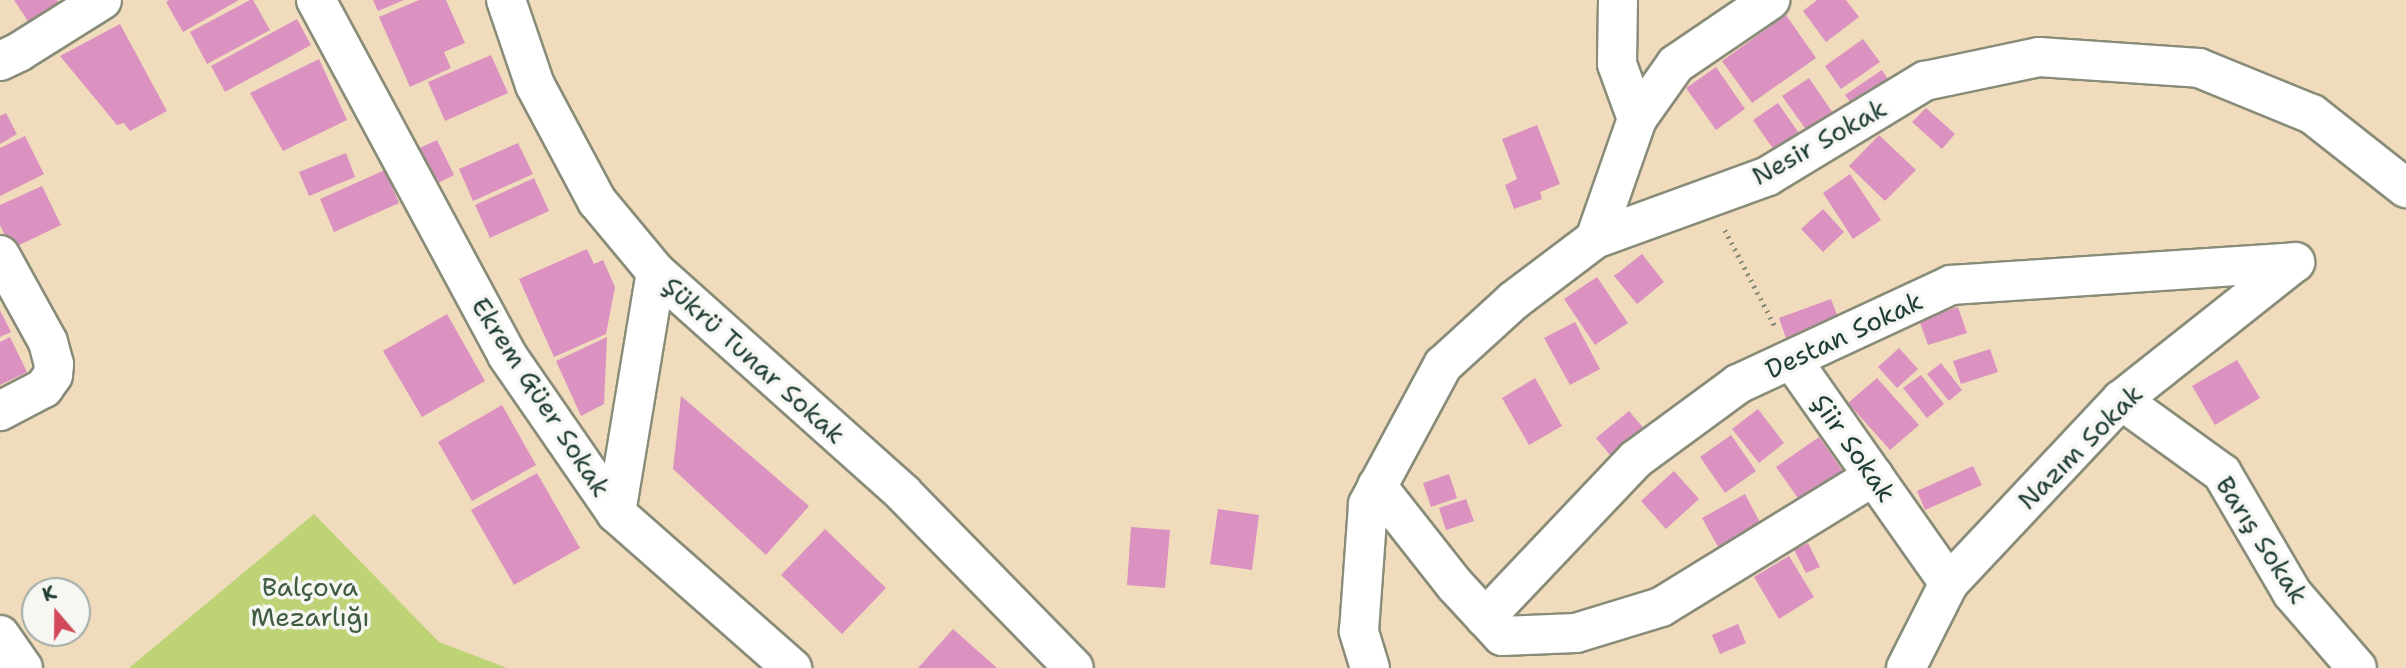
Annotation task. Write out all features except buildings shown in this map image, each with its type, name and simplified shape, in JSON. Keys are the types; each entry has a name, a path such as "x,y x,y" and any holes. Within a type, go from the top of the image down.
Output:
{"street":[{"path":"0,61 102,0"},
{"name":"Ekrem Güer Sokak","path":"316,0 507,355 616,513 792,668"},
{"name":"Şükrü Tunar Sokak","path":"506,0 536,85 597,201 656,272 904,494 1074,668"},
{"path":"1618,0 1617,64 1637,119"},
{"path":"1595,239 1637,119 1676,64 1770,0"},
{"name":"Nesir Sokak","path":"1370,668 1359,631 1368,504 1443,365 1513,301 1595,239 1768,176 1925,81 2039,57 2199,68 2312,114 2406,188"},
{"path":"0,255 48,342 54,364 53,375 44,388 0,411"},
{"name":"Destan Sokak","path":"1486,618 1636,459 1738,384 1951,285 2295,262"},
{"name":"Nazım Sokak","path":"1906,668 1949,583 2121,400 2295,262"},
{"path":"616,513 656,272"},
{"name":"Şiir Sokak","path":"1792,360 1949,583"},
{"name":"Barış Sokak","path":"2121,400 2222,473 2292,593 2357,668"},
{"path":"1377,486 1502,636 1576,633 1661,607 1874,476"},
{"path":"0,635 23,668"}],"path":[{"path":"1708,197 1792,360"}],"green space":[{"name":"Balçova Mezarlığı","path":"314,514 439,642 507,668 129,668"}]}
